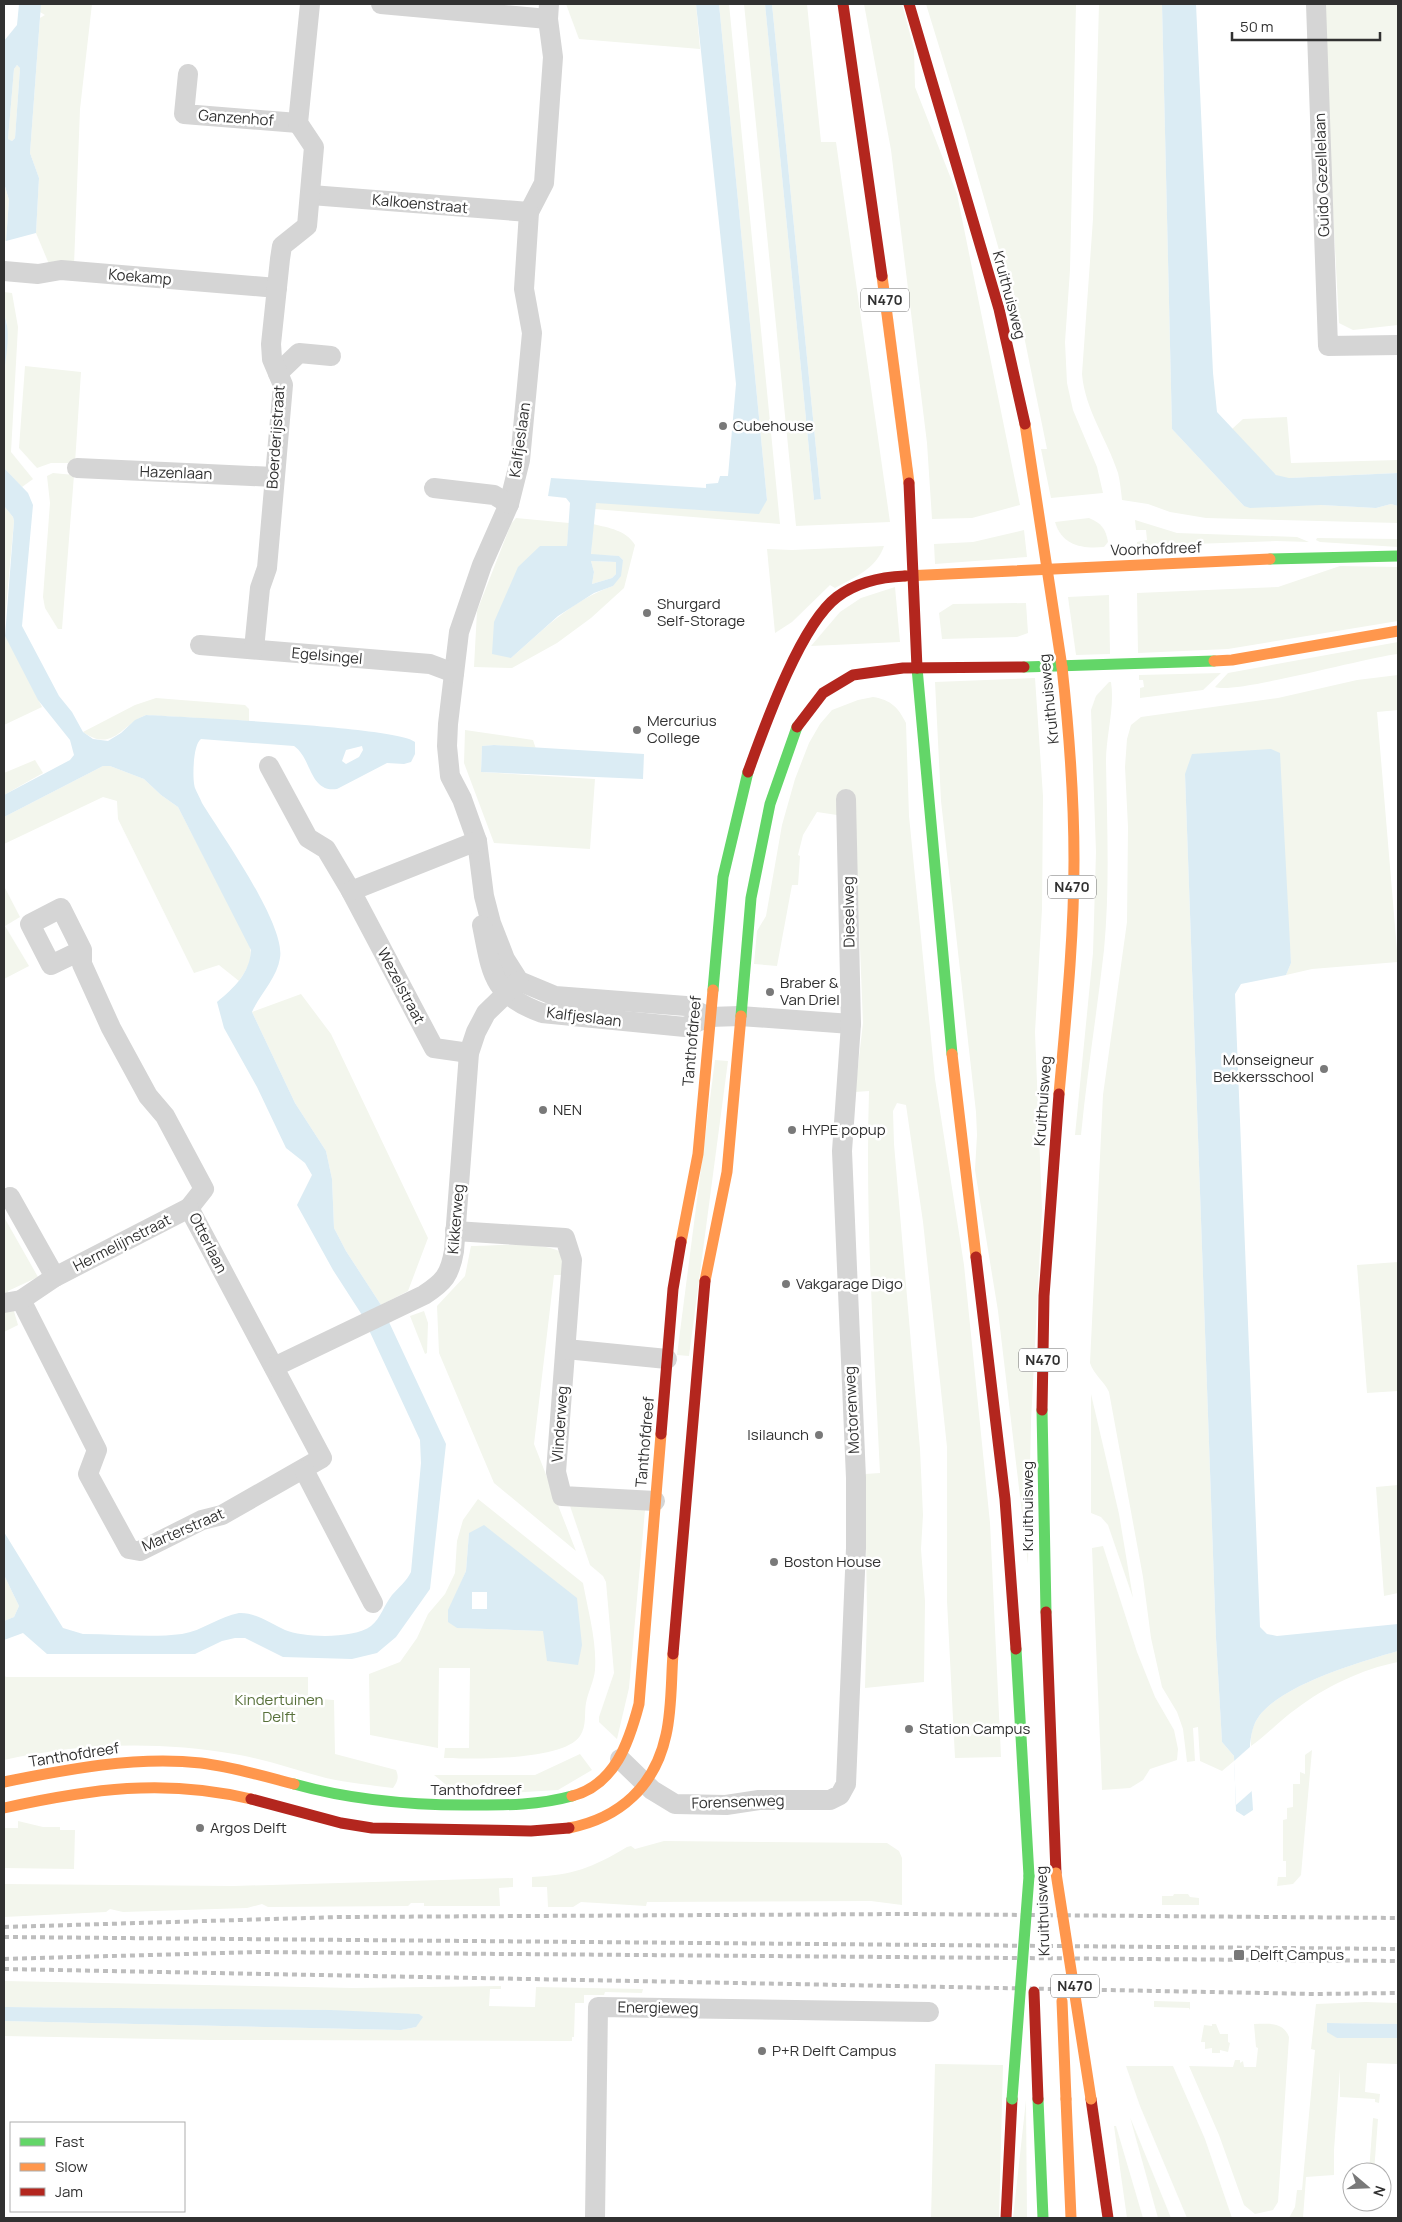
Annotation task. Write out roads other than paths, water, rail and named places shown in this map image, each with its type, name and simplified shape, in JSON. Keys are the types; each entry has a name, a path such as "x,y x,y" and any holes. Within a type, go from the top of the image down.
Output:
{"main road":[{"name":"Kruithuisweg","path":"842,4 897,378 911,498 917,668 950,1040 1005,1499 1024,1762 1043,2218"},
{"name":"Kruithuisweg","path":"910,4 988,272 1021,402 1062,667 1070,736 1074,860 1070,950 1044,1306 1042,1411 1043,1572 1071,2218"},
{"name":"Voorhofdreef","path":"915,577 1292,558 1398,556"},
{"name":"Tanthofdreef","path":"4,1782 95,1764 166,1761 236,1769 338,1796 372,1802 524,1806 570,1799 594,1786 620,1760 631,1737 639,1704 677,1255 694,1188 723,877 747,775 772,706 813,624 836,598 871,580 915,577"},
{"path":"4,1808 81,1791 124,1786 158,1786 218,1791 343,1823 383,1829 564,1830 582,1827 614,1812 635,1796 658,1761 666,1734 705,1277 727,1172 751,898 770,804 795,729 823,693 853,675 917,668 1062,667 1232,660 1398,632"},
{"name":"N470","path":"1056,1872 1108,2218"},
{"name":"N470","path":"1006,2218 1012,2099 1029,1876"}],"street":[{"path":"298,123 310,4"},
{"path":"380,4 549,11"},
{"name":"Guido Gezellelaan","path":"1316,4 1328,346 1398,345"},
{"name":"Kalfjeslaan","path":"549,11 553,57 544,183 529,212 524,289 532,333 520,460 509,504 482,565 459,632 449,717 448,761 450,776 462,799 477,841 484,896 512,988 555,996 686,1006 709,1017 740,1016 851,1024"},
{"name":"Ganzenhof","path":"188,74 184,114 298,123"},
{"name":"Boerderijstraat","path":"254,649 260,588 267,568 283,384 272,359 271,344 276,288 282,246 307,226 311,195 314,147 298,123"},
{"name":"Kalkoenstraat","path":"311,195 529,212"},
{"name":"Koekamp","path":"4,272 38,274 61,270 276,288"},
{"path":"278,373 299,352 331,356"},
{"name":"Hazenlaan","path":"77,468 157,473 182,471 274,478"},
{"path":"434,488 494,495 509,504"},
{"name":"Egelsingel","path":"200,644 430,664 454,673"},
{"name":"Wezelstraat","path":"269,766 308,838 326,849 351,891 434,1048 469,1053"},
{"name":"Dieselweg","path":"846,799 851,1024"},
{"path":"351,891 477,841"},
{"name":"Otterlaan","path":"82,950 82,964 108,1022 148,1096 164,1116 204,1189 189,1208 322,1458"},
{"name":"Kikkerweg","path":"274,1367 398,1308 439,1285 450,1270 455,1231 469,1053 476,1032 486,1013 512,988"},
{"name":"Motorenweg","path":"840,1795 846,1784 856,1548 856,1478 842,1151 851,1024"},
{"name":"Hermelijnstraat","path":"10,1196 55,1277"},
{"name":"Hermelijnstraat","path":"12,1302 55,1277 189,1208"},
{"name":"Vlinderweg","path":"455,1231 565,1238 572,1260 556,1472 562,1496 655,1501"},
{"name":"Marterstraat","path":"12,1302 97,1450 88,1474 129,1549 140,1551 202,1520 222,1515 304,1470 322,1458"},
{"path":"566,1349 667,1359"},
{"path":"304,1470 373,1603"},
{"name":"Forensenweg","path":"620,1760 644,1784 675,1804 726,1804 759,1800 830,1800 840,1795"},
{"name":"Energieweg","path":"595,2218 598,2007 929,2012"}],"railway":[{"path":"4,1927 340,1917 905,1914 1398,1918"},
{"path":"4,1937 1398,1949"},
{"path":"4,1959 257,1952 1398,1961"},
{"path":"4,1969 1315,1994 1398,1993"}],"place":[{"name":"Cubehouse","path":"723,426"},
{"name":"Shurgard Self-Storage","path":"647,613"},
{"name":"Mercurius College","path":"637,730"},
{"name":"Braber & Van Driel","path":"770,992"},
{"name":"Monseigneur Bekkersschool","path":"1324,1069"},
{"name":"NEN","path":"543,1110"},
{"name":"HYPE popup","path":"792,1130"},
{"name":"Vakgarage Digo","path":"786,1284"},
{"name":"Isilaunch","path":"819,1435"},
{"name":"Boston House","path":"774,1562"},
{"name":"Station Campus","path":"909,1729"},
{"name":"Argos Delft","path":"200,1828"},
{"name":"Delft Campus","path":"1239,1955"},
{"name":"P+R Delft Campus","path":"762,2051"}],"park label":[{"name":"Kindertuinen Delft","path":"279,1708"}]}
